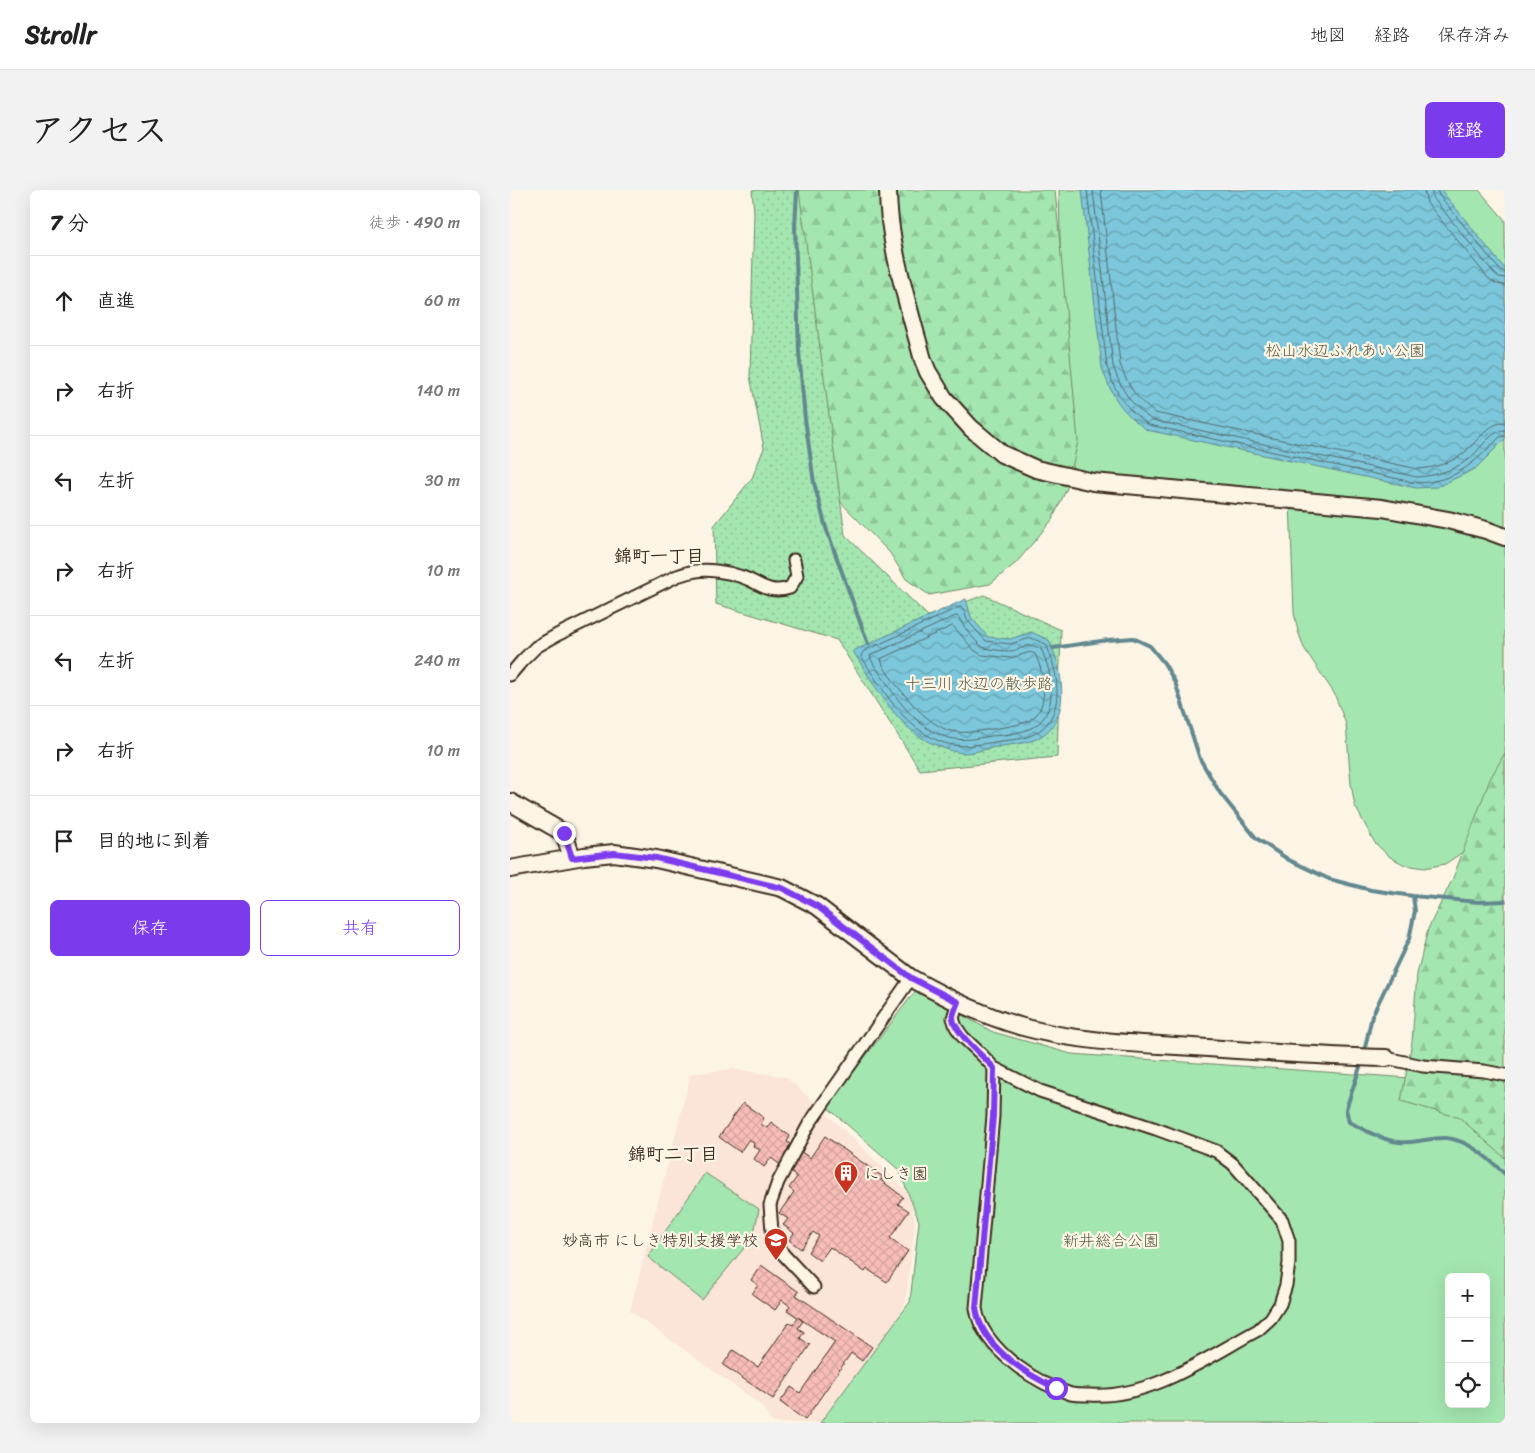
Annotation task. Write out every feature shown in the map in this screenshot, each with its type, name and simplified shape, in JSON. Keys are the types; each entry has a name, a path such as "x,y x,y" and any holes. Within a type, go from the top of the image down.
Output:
{"street":[{"path":"888,190 890,219 896,252 923,360 928,372 944,398 971,428 1002,454 1036,468 1093,482 1382,508 1448,520 1505,537"},
{"path":"510,675 536,647 677,576 697,571 715,572 739,576 778,592 790,588 797,576 794,560"},
{"path":"510,802 564,833 572,858"},
{"path":"510,869 614,853 656,858 782,888 817,906 911,978 958,1002 996,1018 1024,1027 1112,1042 1319,1056 1386,1058 1423,1066 1484,1071 1505,1075"},
{"path":"814,1287 783,1254 772,1231 770,1205 778,1182 809,1124 911,978"},
{"path":"958,1002 953,1018 956,1027 963,1037 994,1068 1048,1094 1156,1129 1216,1151 1233,1164 1282,1220 1289,1241 1289,1264 1286,1285 1280,1304 1270,1318 1258,1330 1165,1381 1137,1391 1106,1396 1073,1394 1056,1388 1033,1378 1003,1354 982,1328 977,1318 976,1308 993,1116 994,1068"}],"shaded area":[{"name":"妙高市 にしき特別支援学校","path":"733,1069 786,1077 905,1189 911,1202 915,1222 906,1300 899,1317 820,1423 773,1423 761,1405 630,1311 691,1074"}],"green space":[{"name":"十三川 水辺の散歩路","path":"752,190 799,190 845,535 928,616 984,595 1061,630 1057,757 920,770 837,640 716,604 714,526 752,478 764,448 750,376 754,212"},
{"path":"778,190 1055,190 1078,441 1068,486 1052,520 1016,563 990,584 929,595 906,579 890,553 830,491"},
{"name":"松山水辺ふれあい公園","path":"1059,190 1479,190 1505,220 1505,785 1469,848 1445,864 1425,868 1405,865 1390,857 1375,843 1355,806 1351,784 1346,724 1334,693 1304,648 1294,613 1290,500 1065,476"},
{"path":"1505,753 1505,1158 1460,1118 1401,1101 1412,1042 1417,974 1428,929 1453,878 1490,779"},
{"name":"新井総合公園","path":"916,990 993,1032 1071,1054 1424,1079 1505,1077 1505,1423 820,1423 910,1302 919,1221 899,1170 827,1107"},
{"path":"705,1173 759,1209 753,1237 702,1300 648,1257"}],"water":[{"path":"1082,190 1441,190 1505,269 1505,439 1475,469 1437,487 1416,488 1147,430 1119,404 1102,368"},
{"path":"966,599 971,617 988,637 1010,639 1031,632 1049,640 1061,681 1060,709 1055,722 1047,732 1034,740 963,753 940,747 927,741 905,724 885,701 853,651"}],"building":[{"name":"にしき園","path":"743,1103 764,1118 761,1124 767,1128 771,1122 790,1136 787,1142 810,1158 825,1136 883,1177 881,1180 903,1197 898,1204 909,1211 890,1238 908,1251 887,1282 867,1269 865,1272 830,1247 820,1261 808,1252 819,1236 813,1232 801,1249 789,1240 794,1233 783,1225 788,1219 779,1213 794,1192 789,1188 797,1177 771,1158 764,1167 754,1159 760,1150 753,1146 754,1143 749,1139 740,1152 719,1137"},
{"path":"761,1265 799,1292 796,1295 872,1347 862,1361 851,1353 805,1420 780,1402 791,1387 800,1393 835,1342 787,1310 790,1306 782,1300 775,1310 752,1294 758,1285 751,1280"},
{"path":"798,1317 803,1321 798,1328 804,1332 800,1338 810,1345 773,1399 723,1365 733,1350 758,1367 789,1322 793,1325"}],"waterway":[{"path":"797,190 795,227 799,352 805,419 814,483 826,528 868,644"},
{"path":"1053,648 1133,638 1150,646 1164,663 1175,682 1200,759 1220,793 1256,838 1289,860 1329,879 1371,890 1478,902 1505,901"},
{"path":"1364,1052 1372,1016 1409,939 1415,911 1413,896"},
{"path":"1362,1061 1346,1109 1349,1122 1379,1137 1392,1141 1411,1142 1446,1138 1463,1142 1478,1151 1505,1174"}],"place":[{"name":"にしき園","path":"846,1194"},
{"name":"妙高市 にしき特別支援学校","path":"776,1261"}],"district":[{"name":"錦町一丁目","path":"659,556"},
{"name":"錦町二丁目","path":"673,1154"}],"route":[{"path":"564,833 572,858 614,853 656,858 782,888 817,906 911,978 958,1002 953,1018 956,1027 963,1037 994,1068 993,1116 976,1308 977,1318 982,1328 1003,1354 1033,1378 1056,1388"}]}
